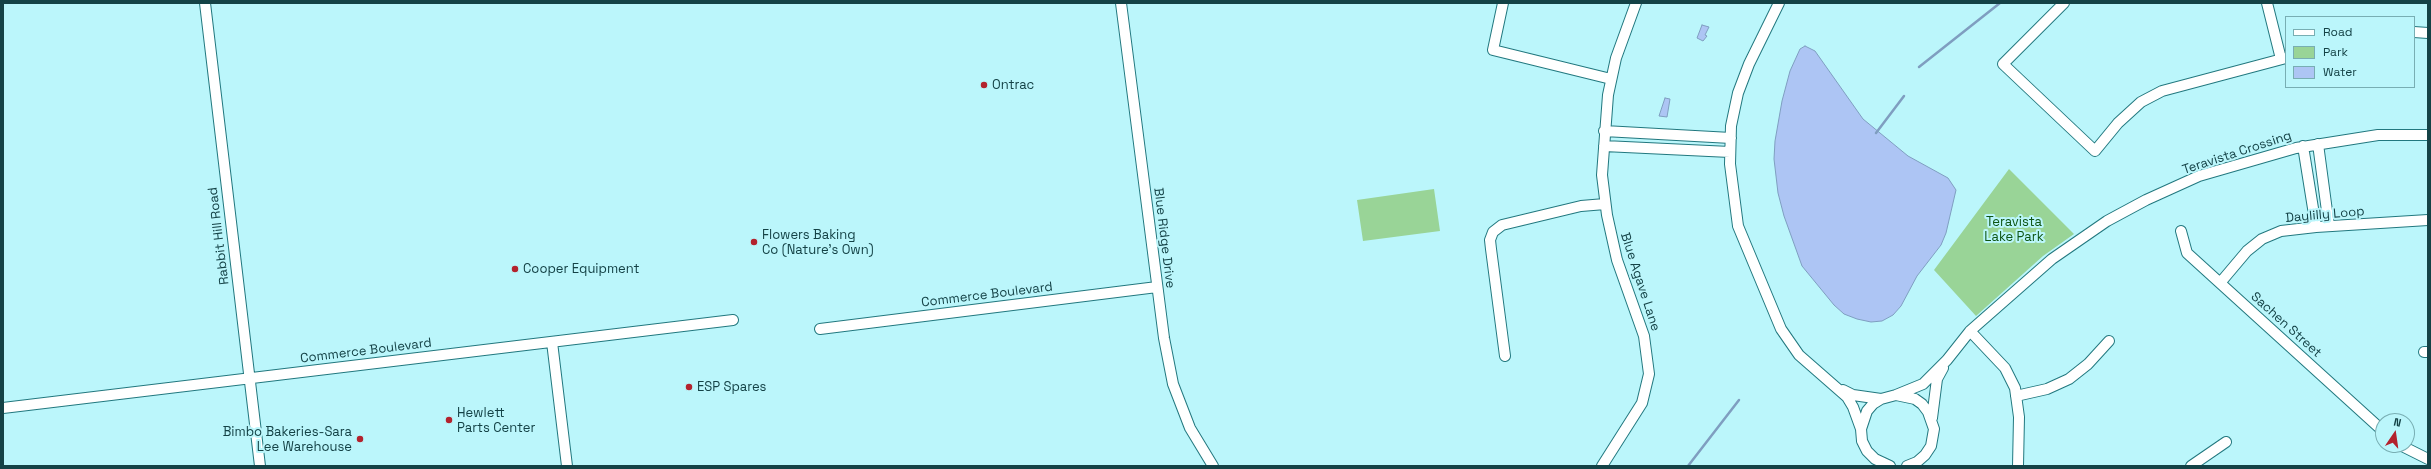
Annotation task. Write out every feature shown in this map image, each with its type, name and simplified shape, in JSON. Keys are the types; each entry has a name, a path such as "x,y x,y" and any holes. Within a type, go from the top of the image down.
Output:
{"street":[{"name":"Rabbit Hill Road","path":"205,3 260,466"},
{"name":"Blue Ridge Drive","path":"1121,3 1157,287 1173,384 1190,428 1213,466"},
{"path":"1503,3 1493,50 1611,79"},
{"name":"Blue Agave Lane","path":"1602,466 1642,403 1649,374 1644,336 1617,260 1605,204 1602,175 1604,131 1611,79 1618,52 1636,3"},
{"path":"1779,3 1749,64 1738,93 1730,152 1732,190 1738,226 1781,329 1798,355 1838,387 1853,395 1881,399"},
{"path":"2064,3 2003,64 2096,151 2118,123 2141,102 2162,91 2283,58 2267,3"},
{"path":"2415,32 2428,32"},
{"path":"1604,131 1731,138"},
{"name":"Teravista Crossing","path":"1881,399 1896,395 1923,384 1947,360 1970,331 2052,259 2107,221 2199,176 2265,155 2304,146 2378,136 2428,135"},
{"path":"2318,144 2329,226"},
{"path":"1604,146 1730,152"},
{"path":"2304,146 2316,227"},
{"path":"1505,356 1490,240 1493,232 1502,225 1581,206 1605,204"},
{"name":"Daylilly Loop","path":"2220,283 2247,251 2262,239 2281,231 2329,226 2428,220"},
{"name":"Sachen Street","path":"2181,231 2187,253 2375,424"},
{"name":"Commerce Boulevard","path":"820,329 1157,287"},
{"name":"Commerce Boulevard","path":"3,408 733,320"},
{"path":"1970,331 2006,368 2015,388 2019,417 2018,466"},
{"path":"2016,396 2047,389 2069,379 2088,364 2109,341"},
{"path":"552,342 567,466"},
{"name":"Teravista Crossing","path":"1931,446 1934,437 1932,405 1937,379 1947,360"},
{"path":"1838,387 1853,407 1861,429 1862,441 1867,451 1875,459 1887,466"},
{"path":"1896,395 1915,399 1925,408 1932,420"},
{"path":"1861,429 1867,411 1881,399"},
{"path":"2191,466 2226,442"},
{"path":"1907,466 1917,462 1931,446"},
{"path":"1925,466 1931,446"},
{"path":"2415,452 2428,458"}],"green space":[{"name":"Teravista Lake Park","path":"2009,169 2074,234 2043,256 1976,316 1934,270"},
{"path":"1434,189 1440,231 1363,241 1357,200"}],"water":[{"path":"1702,25 1709,27 1705,35 1707,36 1703,41 1697,38"},
{"path":"1805,46 1815,51 1863,119 1908,156 1948,178 1956,190 1946,233 1941,245 1917,276 1901,306 1893,315 1882,321 1871,322 1857,319 1844,314 1834,305 1802,266 1784,216 1778,193 1774,159 1775,141 1782,101 1790,71 1800,49"},
{"path":"1665,98 1670,99 1667,117 1659,116"}],"waterway":[{"path":"1919,67 2000,3"},
{"path":"1876,133 1904,96"},
{"path":"1688,466 1739,400"}],"place":[{"name":"Ontrac","path":"984,85"},
{"name":"Flowers Baking Co (Nature's Own)","path":"754,242"},
{"name":"Cooper Equipment","path":"515,269"},
{"name":"ESP Spares","path":"689,387"},
{"name":"Hewlett Parts Center","path":"449,420"},
{"name":"Bimbo Bakeries-Sara Lee Warehouse","path":"360,439"}]}
